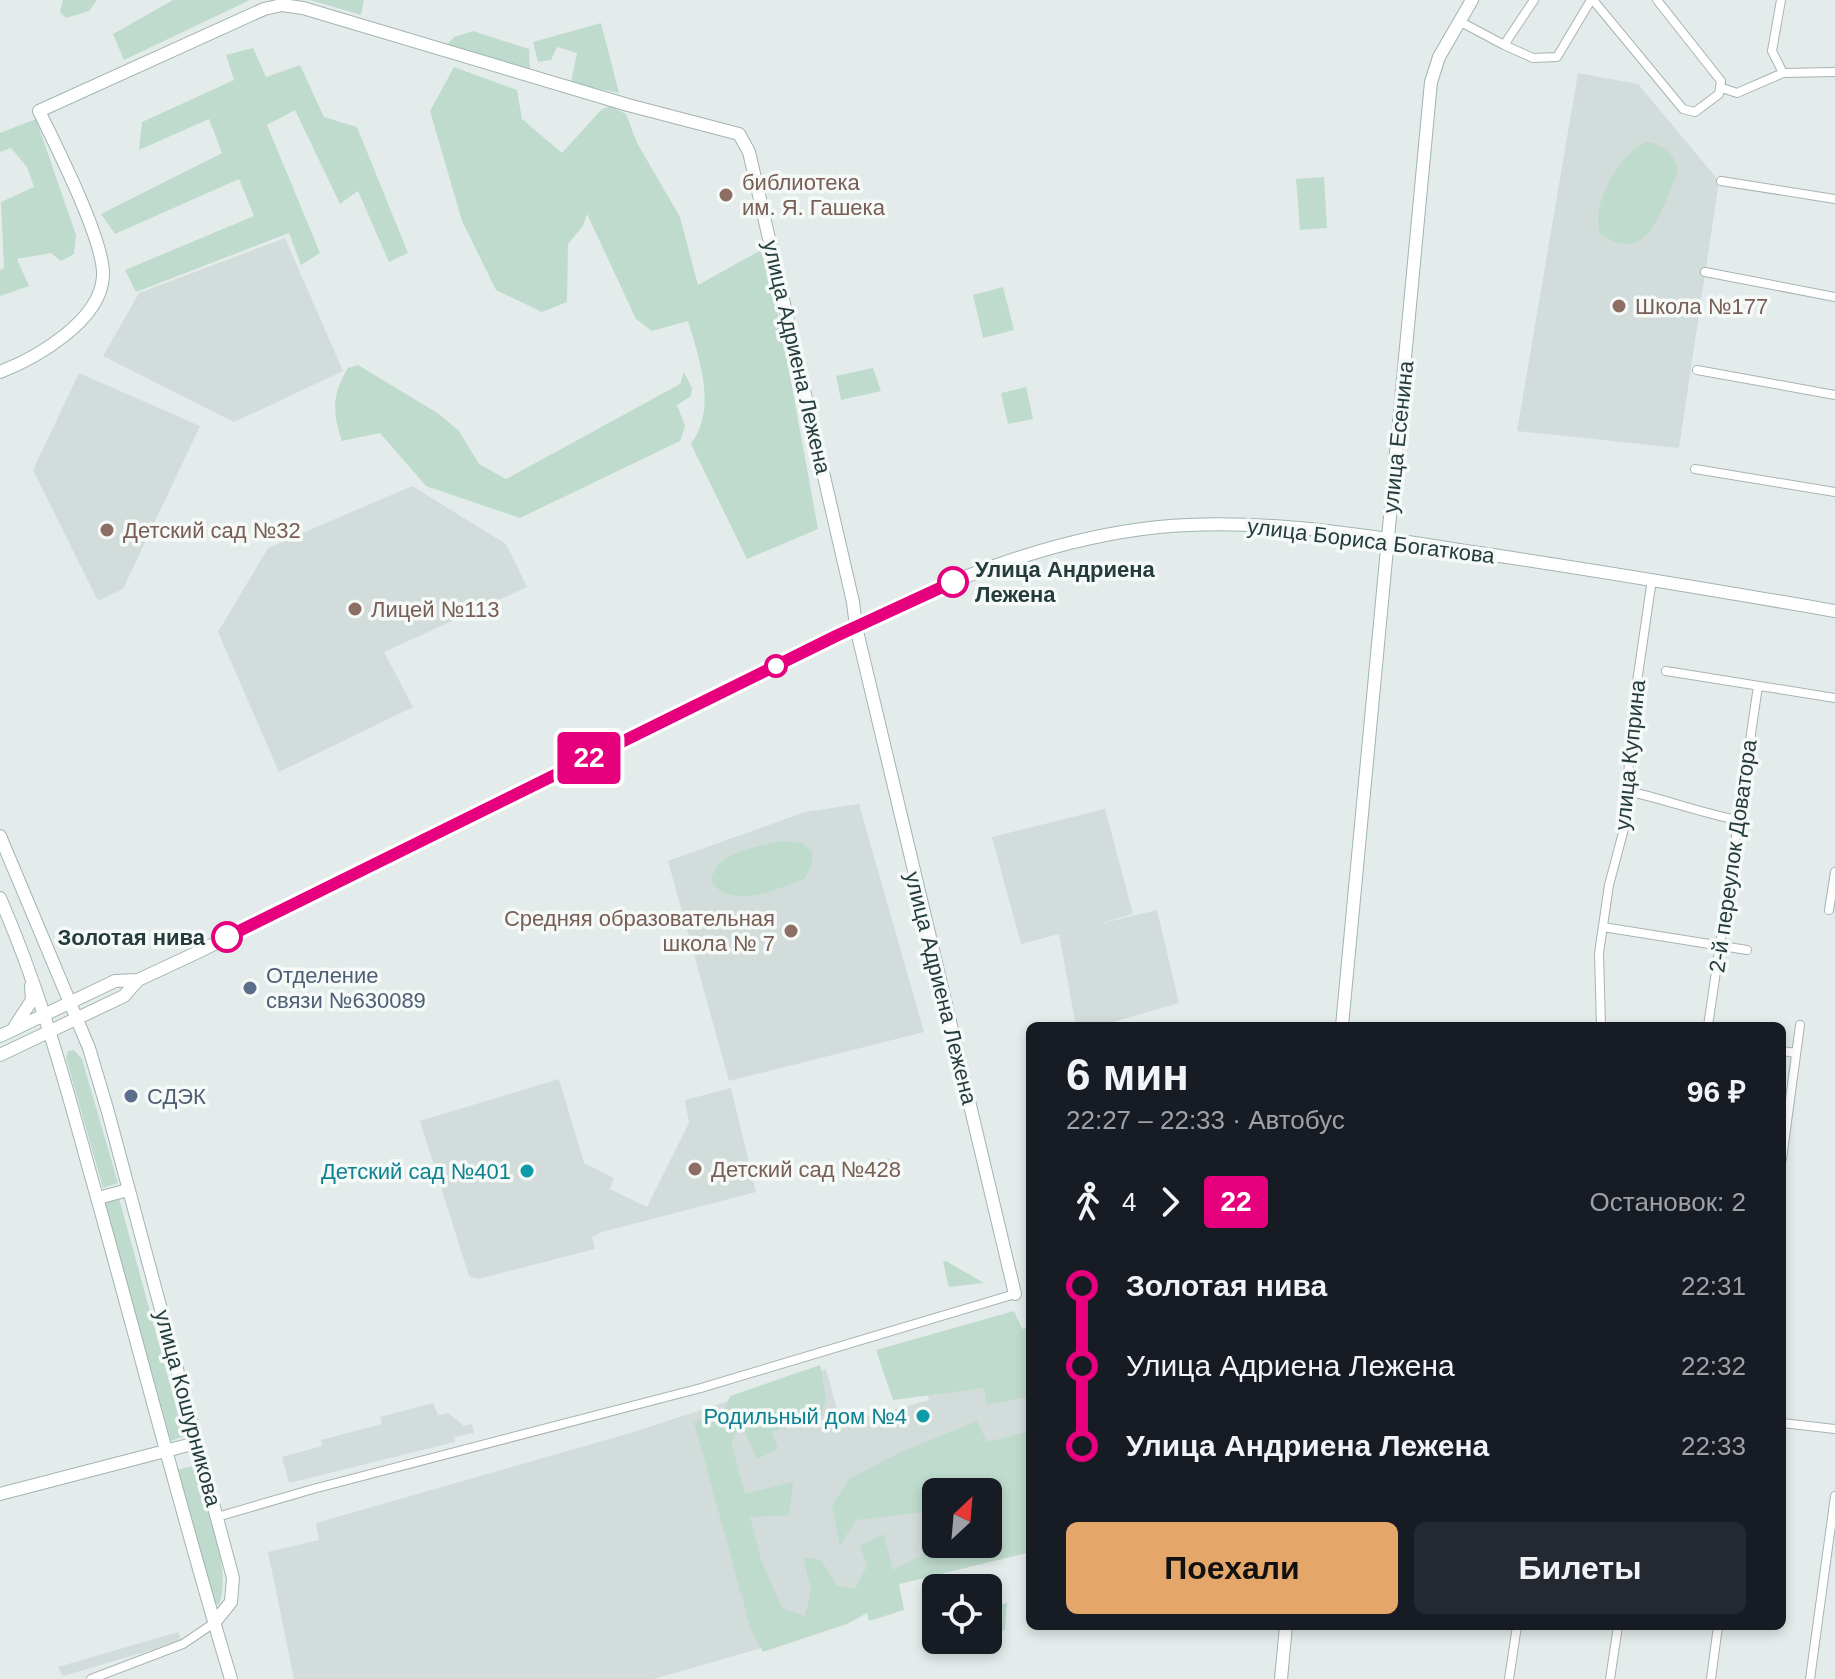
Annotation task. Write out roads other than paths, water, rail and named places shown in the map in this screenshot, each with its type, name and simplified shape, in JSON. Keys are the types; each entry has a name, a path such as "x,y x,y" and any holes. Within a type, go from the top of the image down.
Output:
{"main road":[{"name":"улица Есенина","path":"1342,1022 1431,82 1439,57 1472,0"},
{"name":"улица Адриена Лежена","path":"0,372 34,356 72,330 102,287 99,249 39,111 264,9 282,5 303,8 628,105 739,134 749,152 780,277 856,627 1015,1294"},
{"name":"улица Бориса Богаткова","path":"0,1055 124,996 138,980 856,627 991,566 1102,535 1226,524 1387,539 1652,579 1835,611"},
{"name":"улица Кошурникова","path":"0,836 71,1004 108,1112 217,1517 233,1591 231,1602 214,1623"},
{"name":"улица Кошурникова","path":"0,898 25,955 98,1198 166,1453 231,1679"},
{"path":"5,1033 32,1000 25,955"},
{"name":"улица Бориса Богаткова","path":"5,1033 115,981 138,980"},
{"path":"98,1198 128,1190"},
{"path":"0,1494 196,1443"},
{"path":"1281,1679 1286,1630"}],"street":[{"path":"1504,45 1534,0"},
{"path":"1459,21 1533,58 1557,57 1592,0 1683,109 1695,112 1722,88"},
{"path":"1657,0 1721,81 1722,88"},
{"path":"1781,0 1772,51 1783,73"},
{"path":"1722,88 1737,93 1783,73 1835,72"},
{"path":"1721,181 1835,199"},
{"path":"1705,272 1835,297"},
{"path":"1697,370 1835,395"},
{"path":"1695,469 1835,492"},
{"name":"улица Куприна","path":"1603,1022 1599,953 1609,885 1625,825 1632,716 1652,579"},
{"path":"1666,671 1835,698"},
{"name":"2-й переулок Доватора","path":"1709,1022 1758,686"},
{"path":"1627,791 1663,798 1701,813 1738,820"},
{"path":"1829,910 1835,872"},
{"path":"1603,927 1747,950"},
{"path":"1786,1129 1800,1025"},
{"path":"1786,1052 1796,1053"},
{"path":"217,1517 701,1388 1015,1294"},
{"path":"1786,1423 1835,1429"},
{"path":"1810,1679 1835,1496"},
{"path":"91,1679 183,1644 214,1623"},
{"path":"1509,1679 1516,1630"},
{"path":"1610,1679 1617,1630"},
{"path":"1711,1679 1717,1630"}],"place":[{"name":"библиотека им. Я. Гашека","path":"726,195"},
{"name":"Школа №177","path":"1619,306"},
{"name":"Детский сад №32","path":"107,530"},
{"name":"Улица Андриена Лежена","path":"953,582"},
{"name":"Лицей №113","path":"355,609"},
{"name":"Средняя образовательная школа № 7","path":"791,931"},
{"name":"Золотая нива","path":"227,937"},
{"name":"Отделение связи №630089","path":"250,988"},
{"name":"СДЭК","path":"131,1096"},
{"name":"Детский сад №428","path":"695,1169"},
{"name":"Детский сад №401","path":"527,1171"},
{"name":"Родильный дом №4","path":"923,1416"}]}
